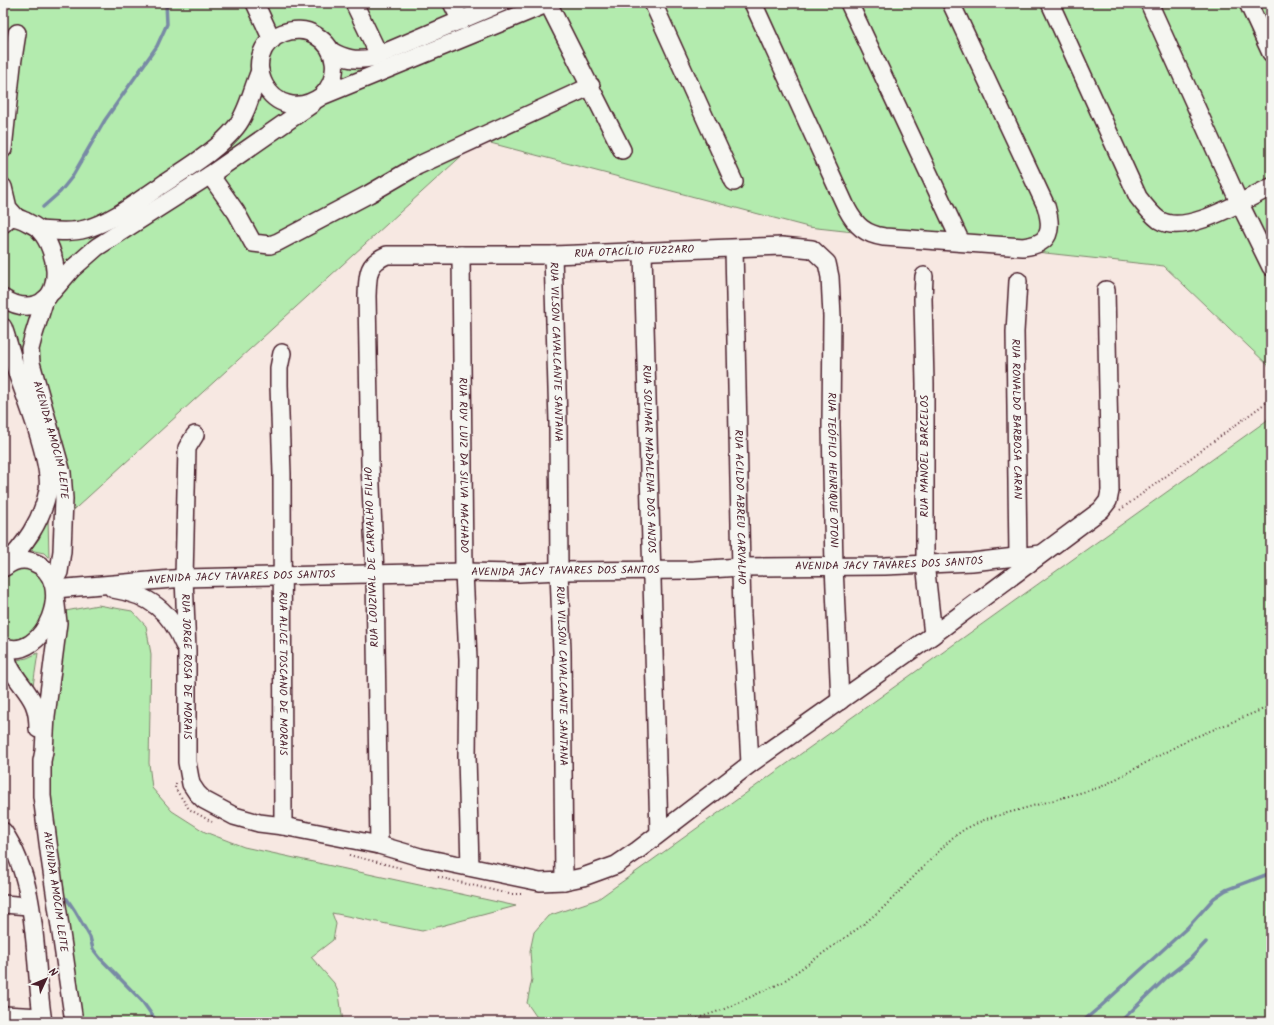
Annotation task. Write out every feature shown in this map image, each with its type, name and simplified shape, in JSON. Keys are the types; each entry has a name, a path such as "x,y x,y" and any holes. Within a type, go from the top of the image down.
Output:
{"street":[{"path":"255,3 272,40"},
{"path":"354,3 379,55"},
{"path":"452,3 461,21"},
{"path":"3,187 8,208 8,217 40,230 71,231 85,229 98,224 126,209 209,152 236,127 243,116 260,71 262,54 272,40 287,31 305,31 320,38 331,51 341,57 356,61 372,58 501,3"},
{"path":"260,71 265,88 276,99 288,104 300,106 549,3 622,150"},
{"path":"653,3 734,182"},
{"path":"753,3 853,220 861,229 872,235 1023,247 1036,246 1044,241 1049,233 1050,221 1046,206 951,3"},
{"path":"849,3 961,242"},
{"path":"1050,3 1138,197 1149,211 1160,220 1182,225 1199,222 1271,187"},
{"path":"1149,3 1239,202 1271,267"},
{"path":"1248,3 1271,53"},
{"path":"3,149 17,33"},
{"path":"3,298 24,306 31,306 48,296 72,269 97,247 210,175 319,99 332,83 334,75 335,67 331,51"},
{"path":"210,175 236,212 253,243 270,245 295,234 423,163 591,86"},
{"name":"AVENIDA AMOCIM LEITE","path":"40,230 47,241 51,252 55,276 30,349 31,363 59,458 64,487 61,562 47,624 40,635 25,647 18,649 5,647 6,656 11,670 34,703 36,710 38,753 42,761"},
{"name":"RUA OTACÍLIO FUZZARO","path":"369,269 376,261 392,255 553,255 643,253 782,246 812,249 827,263"},
{"name":"RUA ACILDO ABREU CARVALHO","path":"734,249 740,567 744,683 750,764"},
{"name":"RUA SOLIMAR MADALENA DOS ANJOS","path":"643,253 659,833"},
{"name":"RUA RUY LUIZ DA SILVA MACHADO","path":"461,255 464,572 468,659 467,756 470,867"},
{"name":"RUA VILSON CAVALCANTE SANTANA","path":"553,255 558,422 564,881"},
{"name":"RUA TEÓFILO HENRIQUE OTONI","path":"827,263 830,277 832,316 831,425 834,566 840,701"},
{"name":"RUA LOUZIVAL DE CARVALHO FILHO","path":"369,269 367,296 368,380 374,574 379,845"},
{"name":"RUA MANOEL BARCELOS","path":"924,276 925,563 932,635"},
{"name":"RUA RONALDO BARBOSA CARAN","path":"1018,281 1015,332 1018,556"},
{"path":"283,826 379,845 420,857 540,882 564,881 596,873 616,865 750,764 932,635 1101,510 1108,501 1110,491 1106,290"},
{"name":"AVENIDA AMOCIM LEITE","path":"3,327 39,440 49,477 45,501 35,527 28,539 3,568"},
{"name":"RUA ALICE TOSCANO DE MORAIS","path":"282,353 278,385 281,414 283,826"},
{"name":"RUA JORGE ROSA DE MORAIS","path":"195,435 187,448 184,578 187,651 187,741 191,784 204,800 234,816 258,823 283,826"},
{"name":"AVENIDA JACY TAVARES DOS SANTOS","path":"55,589 184,578 834,566 972,562 1042,554"},
{"name":"AVENIDA AMOCIM LEITE","path":"3,568 18,560 28,559 39,564 48,571 55,589 58,623 46,716 42,761 42,796 74,1022"},
{"name":"AVENIDA JACY TAVARES DOS SANTOS","path":"87,586 136,594 150,600 171,621 179,633 187,651"},
{"path":"3,831 15,848 19,859 29,906 43,1019 3,1015"},
{"path":"3,904 29,906"}],"path":[{"path":"1117,512 1271,399"},
{"path":"686,1022 722,1010 781,983 860,927 883,908 952,838 965,829 986,819 1101,787 1188,740 1271,706"},
{"path":"189,774 179,778 175,788 189,809 208,821 216,822"},
{"path":"347,854 409,870"},
{"path":"432,875 509,894 529,894"}],"green space":[{"path":"3,3 1271,3 1271,368 1164,266 808,227 479,140 66,517 51,459 3,311"},
{"path":"1271,414 1271,1022 606,1022 606,1019 564,1022 538,1019 527,1003 532,979 530,951 534,932 548,916 598,899 1266,421"},
{"path":"48,517 49,558 44,553 30,550 39,539"},
{"path":"27,567 37,572 43,581 46,591 45,612 35,630 28,637 16,641 4,638 3,579 13,571"},
{"path":"98,605 132,611 146,626 151,654 149,763 152,788 172,811 205,832 244,847 516,906 422,931 332,913 336,924 333,940 311,957 334,983 339,994 343,1022 79,1022 57,865 45,736 60,612"},
{"path":"38,653 33,686 17,660 27,658"}],"waterway":[{"path":"43,207 60,192 72,177 105,120 157,46 167,24 166,3"},
{"path":"1082,1022 1188,927 1214,898 1226,890 1271,873"},
{"path":"61,897 67,899 75,911 90,937 93,949 142,1001 157,1022"},
{"path":"1120,1022 1167,977 1190,959 1206,942"}]}
